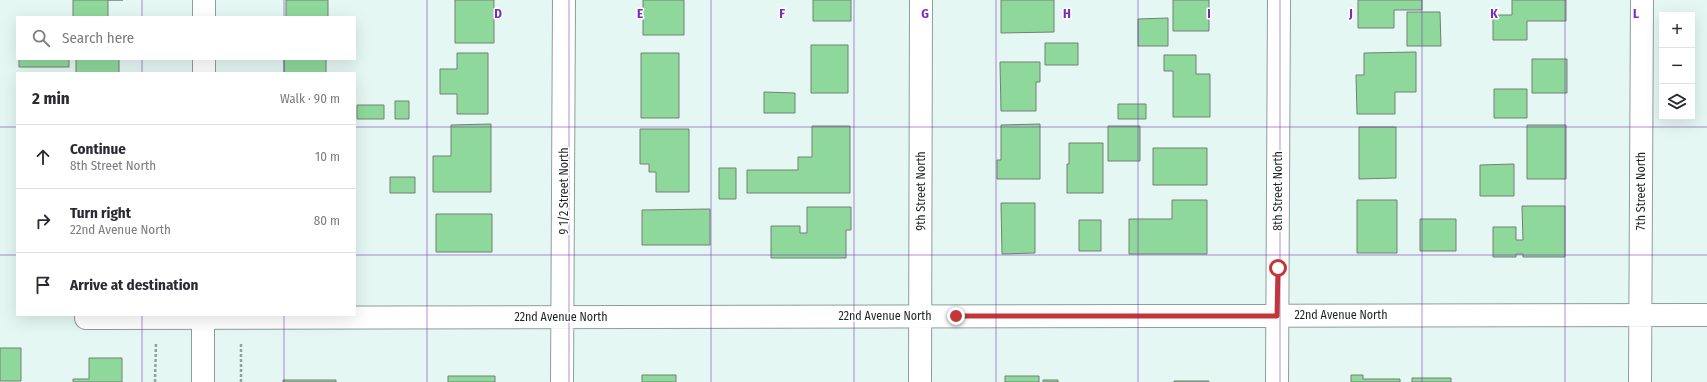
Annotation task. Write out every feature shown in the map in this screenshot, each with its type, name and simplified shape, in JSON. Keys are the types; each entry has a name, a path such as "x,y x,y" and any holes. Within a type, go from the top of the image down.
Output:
{"street":[{"path":"204,0 204,16"},
{"name":"9 1/2 Street North","path":"562,382 564,0"},
{"name":"9th Street North","path":"920,382 921,0"},
{"name":"8th Street North","path":"1277,382 1279,0"},
{"name":"7th Street North","path":"1640,382 1642,0"},
{"path":"204,60 204,72"},
{"name":"22nd Avenue North","path":"86,318 203,316 563,317 1707,315"},
{"path":"203,316 203,382"}],"path":[{"path":"155,382 156,339"},
{"path":"241,339 241,382"}],"building":[{"path":"73,0 108,0 108,16 73,16"},
{"path":"286,0 328,0 328,16 286,16"},
{"path":"455,0 494,0 494,43 455,43"},
{"path":"643,0 684,0 684,35 643,35"},
{"path":"813,0 851,0 851,21 813,21"},
{"path":"1001,0 1054,0 1054,32 1001,33"},
{"path":"1173,0 1209,0 1209,31 1173,31"},
{"path":"1358,0 1422,0 1422,10 1394,10 1394,28 1358,28"},
{"path":"1512,0 1566,0 1566,21 1527,21 1527,40 1493,40 1493,15 1512,15"},
{"path":"1407,12 1440,12 1441,46 1407,46"},
{"path":"1168,18 1168,46 1138,46 1138,19"},
{"path":"1045,43 1078,43 1078,65 1045,65"},
{"path":"811,45 848,45 848,93 811,93"},
{"path":"1416,52 1416,92 1395,92 1395,114 1357,114 1356,75 1364,75 1364,53"},
{"path":"457,53 488,53 488,114 457,114 457,94 440,94 440,69 457,69"},
{"path":"641,53 679,53 679,118 641,118"},
{"path":"1164,55 1196,55 1196,74 1210,74 1210,117 1173,117 1173,71 1164,71"},
{"path":"1532,59 1567,59 1567,93 1532,93"},
{"path":"19,60 69,60 69,67 19,67"},
{"path":"76,60 119,60 119,72 76,72"},
{"path":"284,60 326,60 326,72 284,72"},
{"path":"1000,62 1040,62 1040,82 1036,82 1036,111 1001,111"},
{"path":"1494,89 1527,89 1527,118 1494,118"},
{"path":"764,92 795,93 795,113 764,113"},
{"path":"395,101 409,101 409,119 395,119"},
{"path":"1118,104 1146,104 1146,119 1118,119"},
{"path":"357,105 384,105 384,119 357,119"},
{"path":"491,124 491,192 433,192 433,156 451,156 451,125"},
{"path":"1040,124 1040,179 997,179 997,160 1001,160 1001,125"},
{"path":"1527,125 1566,125 1566,179 1527,179"},
{"path":"812,126 850,126 850,193 747,193 747,170 798,170 798,157 812,157"},
{"path":"1108,126 1140,126 1140,161 1108,161"},
{"path":"1359,127 1396,127 1396,178 1359,179"},
{"path":"640,129 689,129 689,192 656,192 656,172 649,172 649,164 640,164"},
{"path":"1069,143 1103,143 1103,193 1067,193"},
{"path":"1153,148 1207,148 1207,185 1153,185"},
{"path":"1514,164 1514,196 1480,196 1480,165"},
{"path":"719,168 736,168 736,199 719,199"},
{"path":"390,177 415,177 415,193 390,193"},
{"path":"1172,200 1207,200 1207,254 1129,254 1129,219 1172,219"},
{"path":"1357,200 1397,200 1397,253 1357,253"},
{"path":"1001,203 1035,203 1035,253 1002,254"},
{"path":"1522,206 1565,206 1565,257 1523,257 1523,254 1516,254 1516,257 1493,257 1493,227 1516,227 1516,240 1523,240"},
{"path":"807,207 851,207 851,230 846,230 846,258 771,258 771,226 800,226 800,233 807,233"},
{"path":"710,209 710,245 642,245 642,210"},
{"path":"436,214 492,214 492,252 436,252"},
{"path":"1420,219 1456,219 1456,251 1420,251"},
{"path":"1079,220 1101,220 1101,251 1079,251"},
{"path":"0,348 21,348 21,381 0,381"},
{"path":"89,358 122,358 122,382 73,382 73,379 89,379"},
{"path":"642,375 676,375 676,382 642,382"},
{"path":"1351,375 1363,375 1363,379 1400,379 1400,382 1351,382"},
{"path":"448,376 495,376 495,382 448,382"},
{"path":"1005,376 1039,376 1039,382 1005,382"},
{"path":"1412,378 1451,378 1451,382 1412,382"},
{"path":"283,380 336,380 336,382 283,382"},
{"path":"1043,380 1058,380 1058,382 1043,382"},
{"path":"1209,381 1209,382 1174,382"}],"route":[{"path":"956,316 1277,316 1278,268"}]}
